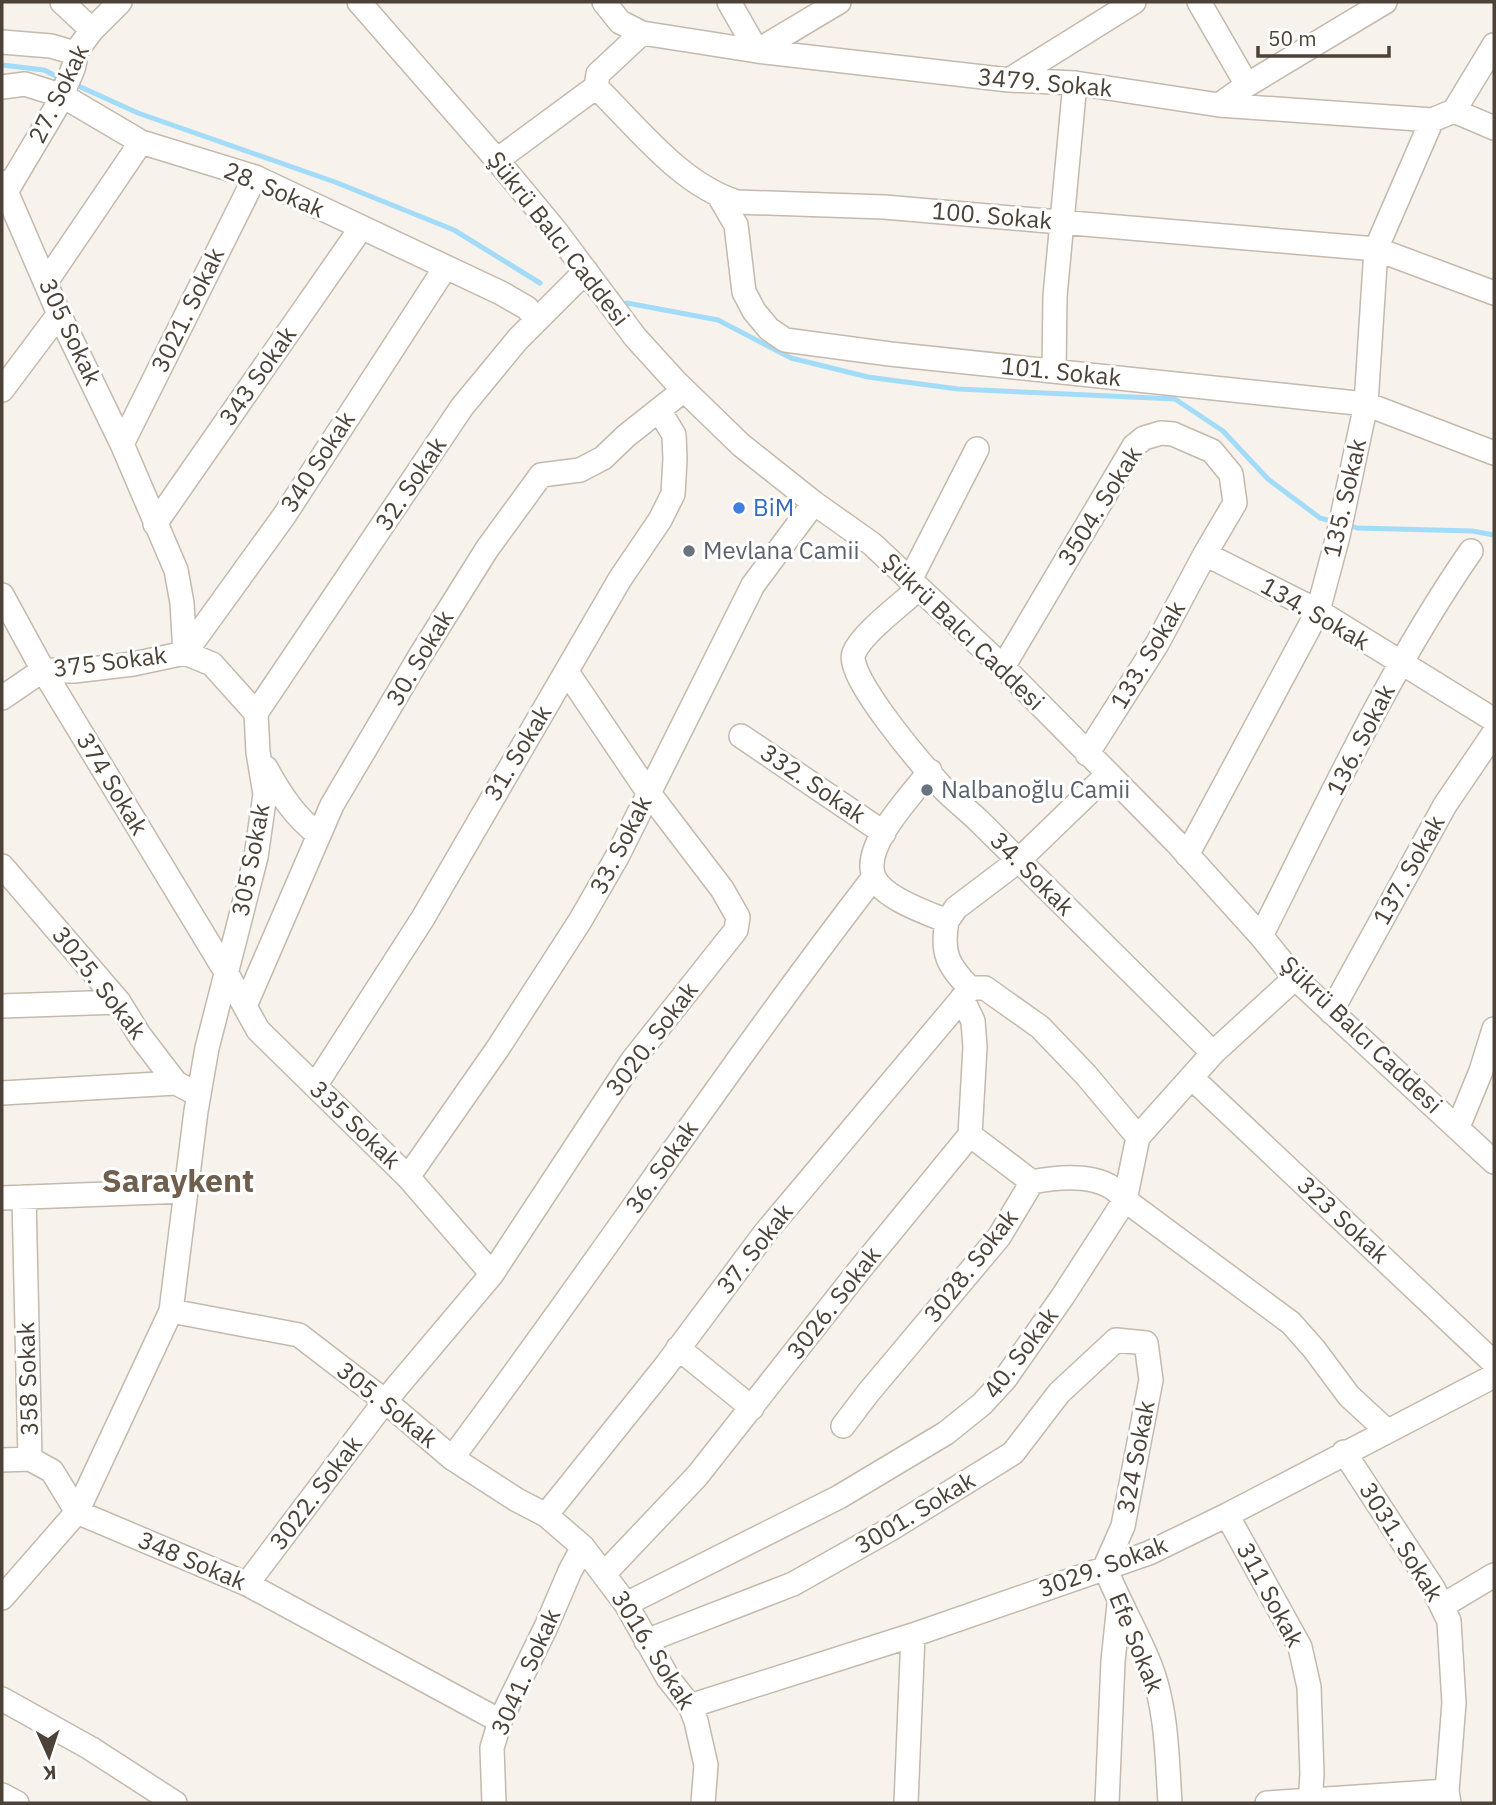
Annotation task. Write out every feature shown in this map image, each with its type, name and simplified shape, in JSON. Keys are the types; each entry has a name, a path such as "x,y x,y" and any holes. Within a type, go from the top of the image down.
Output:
{"street":[{"path":"62,2 92,30"},
{"name":"27. Sokak","path":"4,187 64,92 76,58 92,30 120,2"},
{"name":"Şükrü Balcı Caddesi","path":"359,2 498,160 635,337 684,390 741,445 814,503 872,544 1003,667 1187,855 1261,936 1295,978 1494,1162"},
{"name":"3479. Sokak","path":"604,2 620,22 642,33 757,51 1009,80 1075,83 1219,105 1432,120 1454,111"},
{"path":"729,2 757,51 839,2"},
{"path":"1009,80 1134,2"},
{"path":"1199,2 1247,85"},
{"path":"1219,105 1247,85 1385,2"},
{"path":"498,160 596,87 598,74 642,33"},
{"path":"2,42 51,46 76,58"},
{"path":"1494,45 1454,111 1494,128"},
{"path":"1054,371 1055,296 1075,83"},
{"name":"28. Sokak","path":"2,87 25,84 64,92 142,142 255,177 501,293 527,308 537,320"},
{"name":"100. Sokak","path":"596,87 672,162 719,196 737,202 884,207 1376,250 1494,293"},
{"name":"135. Sokak","path":"1187,855 1318,611 1338,536 1366,404 1376,250 1432,120"},
{"path":"46,282 142,142"},
{"name":"3021. Sokak","path":"122,444 255,177"},
{"name":"305 Sokak","path":"4,187 59,314 122,444 176,570 182,603 185,653"},
{"name":"101. Sokak","path":"719,196 736,225 744,292 754,311 769,329 785,340 1366,404 1494,453"},
{"name":"343 Sokak","path":"155,524 361,228"},
{"name":"340 Sokak","path":"185,653 284,516 445,268"},
{"name":"32. Sokak","path":"256,713 462,407 518,339 586,271"},
{"path":"2,390 59,314"},
{"name":"30. Sokak","path":"245,1006 332,805 487,549 541,475 580,470 603,458 684,390"},
{"name":"31. Sokak","path":"315,1086 423,918 620,579 660,520 673,494 675,459 674,435 659,410"},
{"name":"3504. Sokak","path":"1003,667 1134,446 1144,438 1161,433 1203,447 1212,451 1231,474 1235,503 1205,554"},
{"path":"915,584 977,449"},
{"name":"33. Sokak","path":"408,1177 498,1048 580,921 617,857 753,585 814,503"},
{"name":"136. Sokak","path":"1261,936 1399,664 1436,601 1471,551"},
{"name":"134. Sokak","path":"1205,554 1318,611 1399,664 1494,720"},
{"name":"133. Sokak","path":"1087,754 1157,644 1205,554"},
{"name":"34. Sokak","path":"915,584 862,640 852,655 853,667 880,711 943,788 1213,1053"},
{"name":"374 Sokak","path":"2,595 43,670 226,972"},
{"path":"185,653 212,664 256,713"},
{"name":"375 Sokak","path":"2,698 43,670 133,664 185,653"},
{"name":"3020. Sokak","path":"385,1401 492,1274 632,1061 736,930 738,917 722,889 648,792 567,672"},
{"name":"305 Sokak","path":"171,1311 199,1096 226,972 256,857 265,794 258,752 256,713"},
{"name":"137. Sokak","path":"1331,1012 1444,805 1494,733"},
{"name":"332. Sokak","path":"741,736 884,833"},
{"path":"258,752 279,793 304,824 319,835"},
{"path":"930,771 872,853 874,877 884,889 908,905 947,922"},
{"path":"1032,1182 970,1135 975,1047 973,1021 966,993 948,961 943,941 947,922 956,908 1018,860 1108,774"},
{"name":"3025. Sokak","path":"2,866 119,1002 140,1036 176,1083 199,1096"},
{"name":"36. Sokak","path":"452,1458 522,1365 803,969 874,877"},
{"name":"335 Sokak","path":"226,972 258,1030 408,1177 492,1274"},
{"path":"966,993 985,988 1040,1027 1086,1075 1138,1137 1213,1053 1295,978"},
{"name":"37. Sokak","path":"546,1515 765,1233 966,993"},
{"path":"2,1006 119,1002"},
{"path":"1458,1127 1481,1071 1494,1029"},
{"name":"323 Sokak","path":"1192,1078 1494,1363"},
{"path":"2,1093 176,1083"},
{"name":"3026. Sokak","path":"604,1574 697,1476 970,1135"},
{"name":"40. Sokak","path":"626,1604 839,1497 946,1433 982,1404 1005,1379 1063,1296 1125,1199 1138,1137"},
{"name":"3028. Sokak","path":"843,1426 999,1237 1032,1182 1054,1177 1096,1180 1119,1191 1125,1199"},
{"path":"13,1198 185,1191"},
{"name":"358 Sokak","path":"13,1198 30,1459 52,1471 77,1512"},
{"path":"1125,1199 1291,1323 1349,1396 1387,1431"},
{"path":"2,1598 77,1512 171,1311"},
{"name":"305. Sokak","path":"171,1311 299,1335 385,1401 452,1458 546,1515 583,1547"},
{"name":"3001. Sokak","path":"646,1641 793,1584 889,1530 1013,1453 1059,1393 1116,1340 1146,1343"},
{"name":"324 Sokak","path":"1105,1567 1123,1526 1149,1393 1151,1380 1146,1343"},
{"path":"678,1348 752,1408"},
{"name":"3029. Sokak","path":"690,1706 913,1635 1149,1553 1494,1376"},
{"name":"3022. Sokak","path":"247,1584 385,1401"},
{"name":"3031. Sokak","path":"1344,1452 1433,1588 1449,1621 1454,1703 1448,1797"},
{"path":"2,1460 30,1459"},
{"name":"348 Sokak","path":"77,1512 247,1584 500,1721"},
{"name":"311 Sokak","path":"1227,1515 1300,1647 1309,1687 1312,1773 1310,1801"},
{"name":"3016. Sokak","path":"583,1547 626,1604 668,1678 690,1706 706,1765 703,1803"},
{"name":"3041. Sokak","path":"494,1803 492,1748 500,1721 546,1627 569,1571 583,1547"},
{"name":"Efe Sokak","path":"1105,1567 1150,1666 1160,1703 1170,1803"},
{"path":"1441,1606 1494,1575"},
{"path":"1107,1803 1113,1661 1119,1602"},
{"path":"906,1803 913,1635"},
{"path":"2,1700 90,1748 175,1803"},
{"path":"2,1795 17,1803"},
{"path":"1268,1803 1448,1797"}],"waterway":[{"path":"2,65 44,70 62,79"},
{"path":"74,84 138,113 335,182 454,230 540,283"},
{"path":"627,303 718,320 791,358 868,377 958,389 1175,399 1223,431 1268,479 1320,518 1335,522"},
{"path":"1348,525 1357,528 1472,531 1494,535"}],"place":[{"name":"BiM","path":"739,508"},
{"name":"Mevlana Camii","path":"689,551"},
{"name":"Nalbanoğlu Camii","path":"927,790"}],"district":[{"name":"Saraykent","path":"178,1181"}]}
